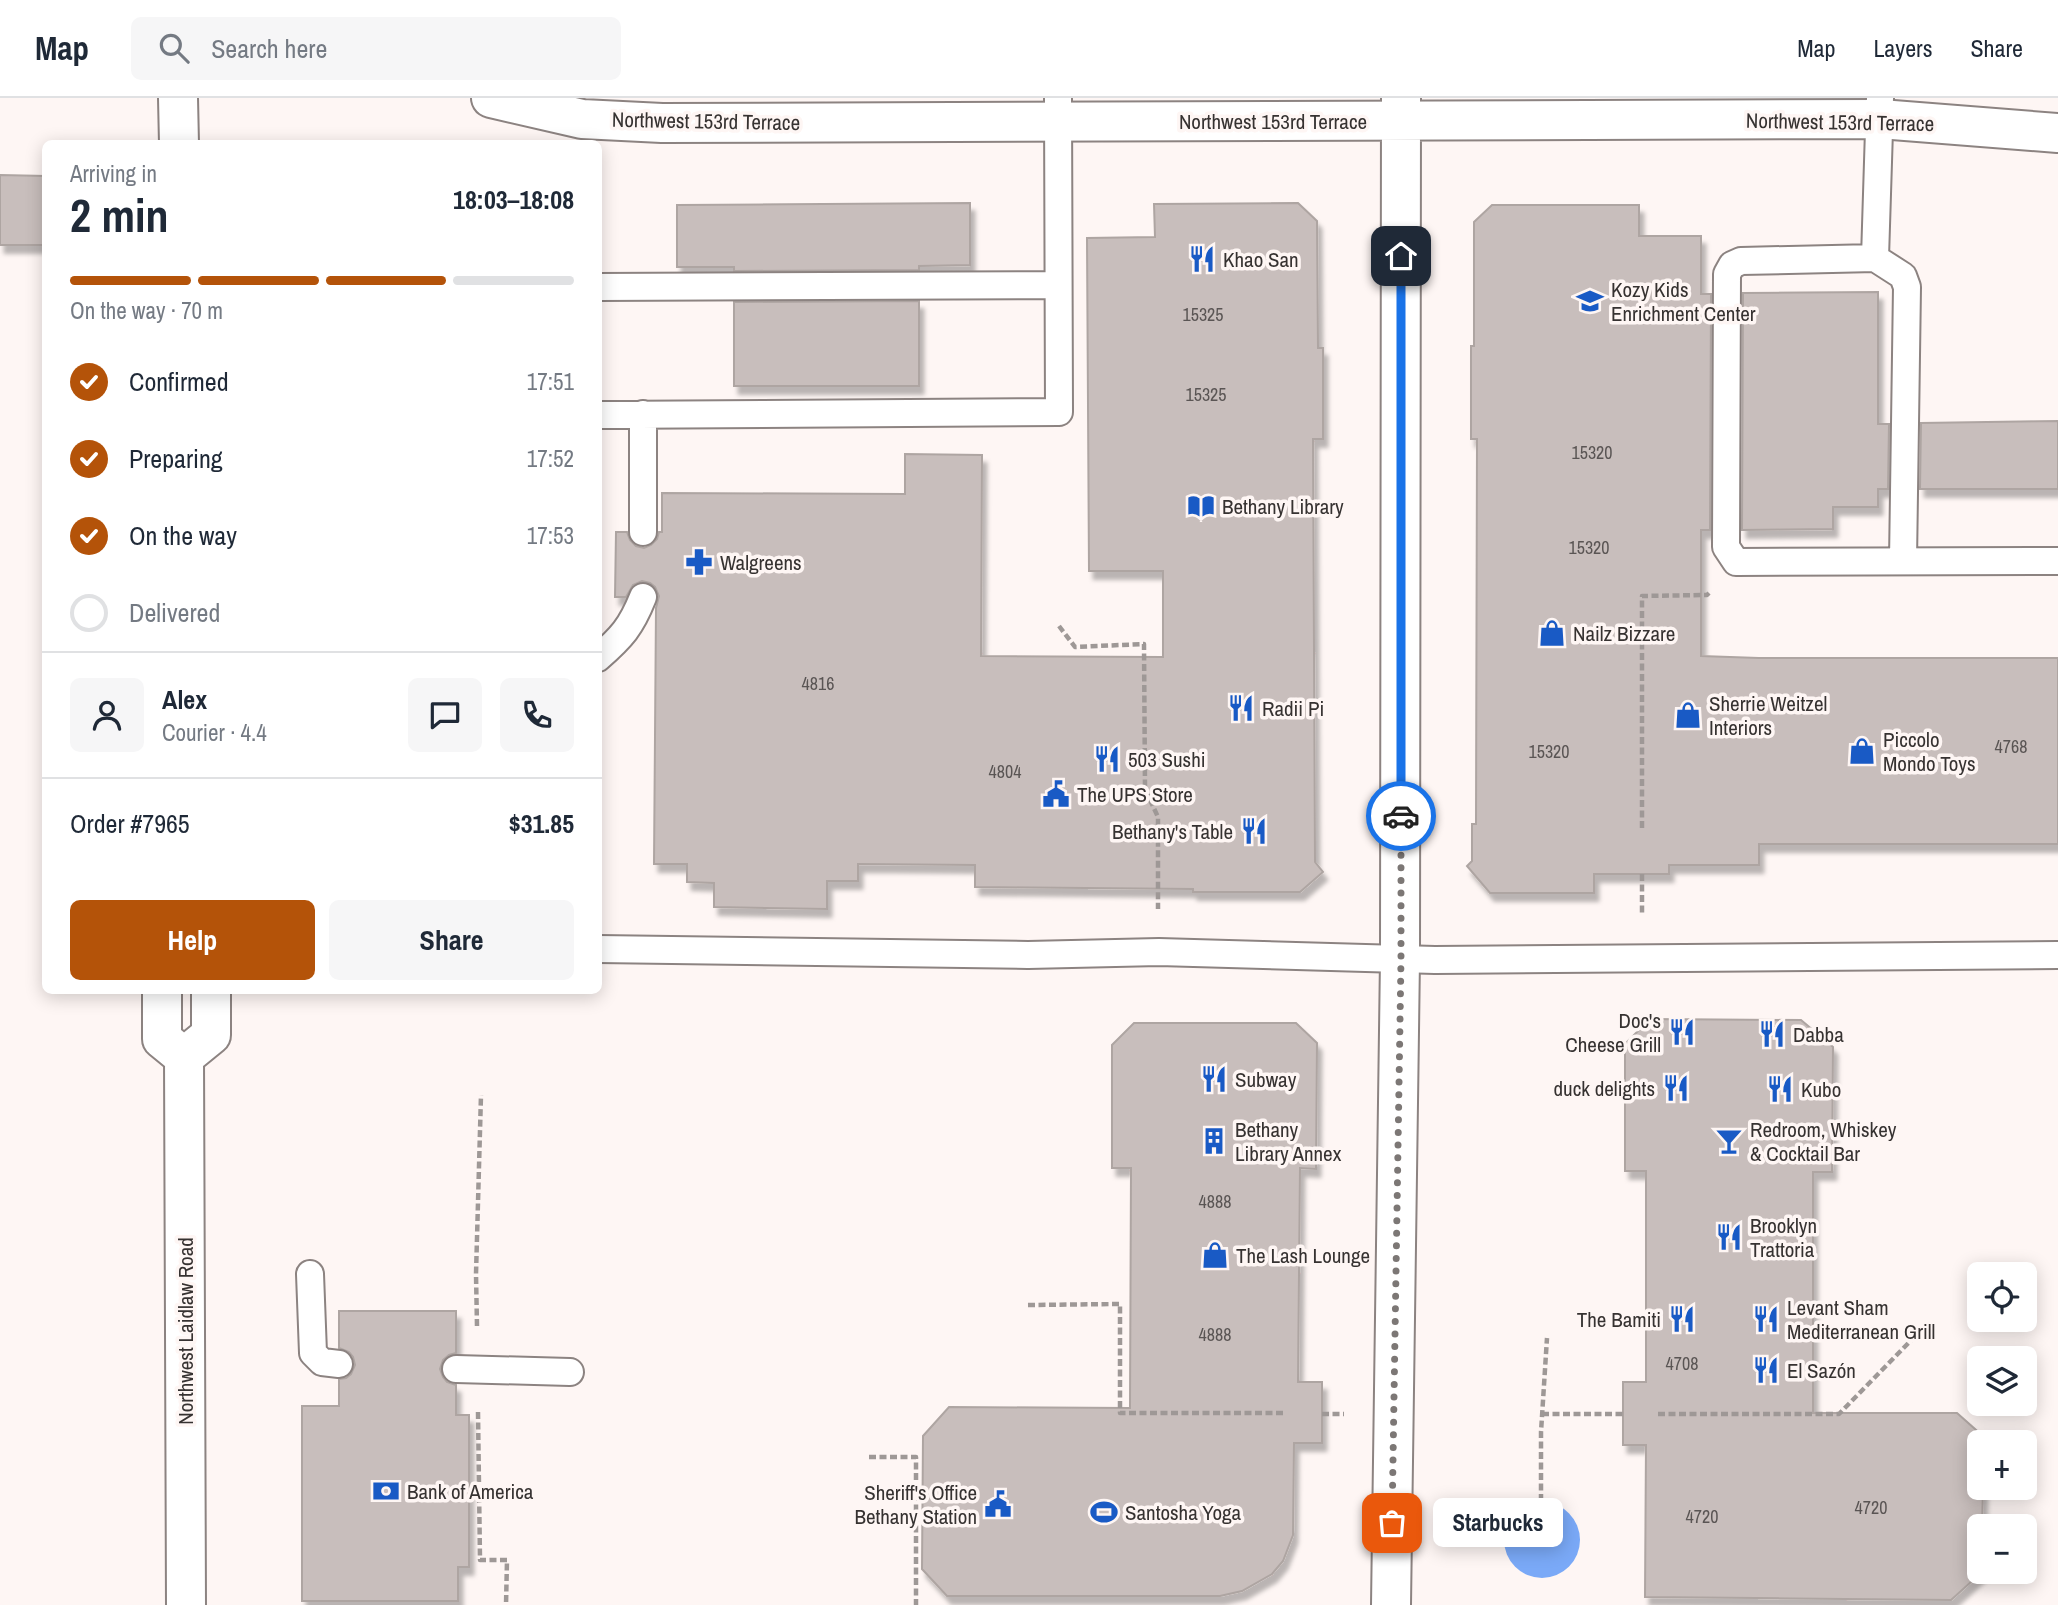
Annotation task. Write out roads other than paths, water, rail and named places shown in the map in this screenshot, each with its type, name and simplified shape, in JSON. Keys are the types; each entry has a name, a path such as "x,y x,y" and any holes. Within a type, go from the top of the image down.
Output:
{"street":[{"path":"178,98 179,140"},
{"name":"Northwest 153rd Terrace","path":"491,98 582,131 662,123 1058,109 1880,108 2058,133"},
{"path":"1391,1605 1401,959 1401,110"},
{"path":"162,994 162,1039 184,1057 211,1035 211,994"},
{"name":"Northwest Laidlaw Road","path":"184,1057 186,1605"}],"lane":[{"path":"1875,258 1880,108"},
{"path":"602,415 1059,412 1058,109"},
{"path":"1903,561 1907,287 1903,276 1875,258 1741,261 1732,265 1727,274 1726,547 1736,562 2058,561"},
{"path":"602,287 1058,285"},
{"path":"643,414 643,532"},
{"path":"602,654 634,620 643,597"},
{"path":"602,949 1028,955 1159,952 1436,960 2058,955"},
{"path":"310,1274 313,1353 322,1362 339,1364"},
{"path":"456,1369 570,1372"}],"water":[{"path":"1535,1502 1549,1502 1563,1508 1574,1519 1580,1540 1577,1555 1569,1567 1549,1578 1535,1578 1521,1572 1510,1561 1504,1547 1504,1533 1510,1519 1521,1508"}],"place":[{"name":"Khao San","path":"1202,259"},
{"name":"Kozy Kids Enrichment Center","path":"1590,301"},
{"name":"Bethany Library","path":"1201,506"},
{"name":"Walgreens","path":"699,562"},
{"name":"Nailz Bizzare","path":"1552,633"},
{"name":"Radii Pi","path":"1241,708"},
{"name":"Sherrie Weitzel Interiors","path":"1688,715"},
{"name":"Piccolo Mondo Toys","path":"1862,751"},
{"name":"503 Sushi","path":"1107,759"},
{"name":"The UPS Store","path":"1056,794"},
{"name":"Bethany's Table","path":"1254,831"},
{"name":"Doc's Cheese Grill","path":"1682,1032"},
{"name":"Dabba","path":"1772,1034"},
{"name":"Subway","path":"1214,1079"},
{"name":"duck delights","path":"1676,1088"},
{"name":"Kubo","path":"1780,1089"},
{"name":"Bethany Library Annex","path":"1214,1141"},
{"name":"Redroom, Whiskey & Cocktail Bar","path":"1729,1141"},
{"name":"Brooklyn Trattoria","path":"1729,1237"},
{"name":"The Lash Lounge","path":"1215,1255"},
{"name":"The Bamiti","path":"1682,1319"},
{"name":"Levant Sham Mediterranean Grill","path":"1766,1319"},
{"name":"El Sazón","path":"1766,1370"},
{"name":"Bank of America","path":"386,1491"},
{"name":"Sheriff's Office Bethany Station","path":"998,1504"},
{"name":"Santosha Yoga","path":"1104,1512"},
{"name":"Starbucks","path":"1392,1523"}]}
